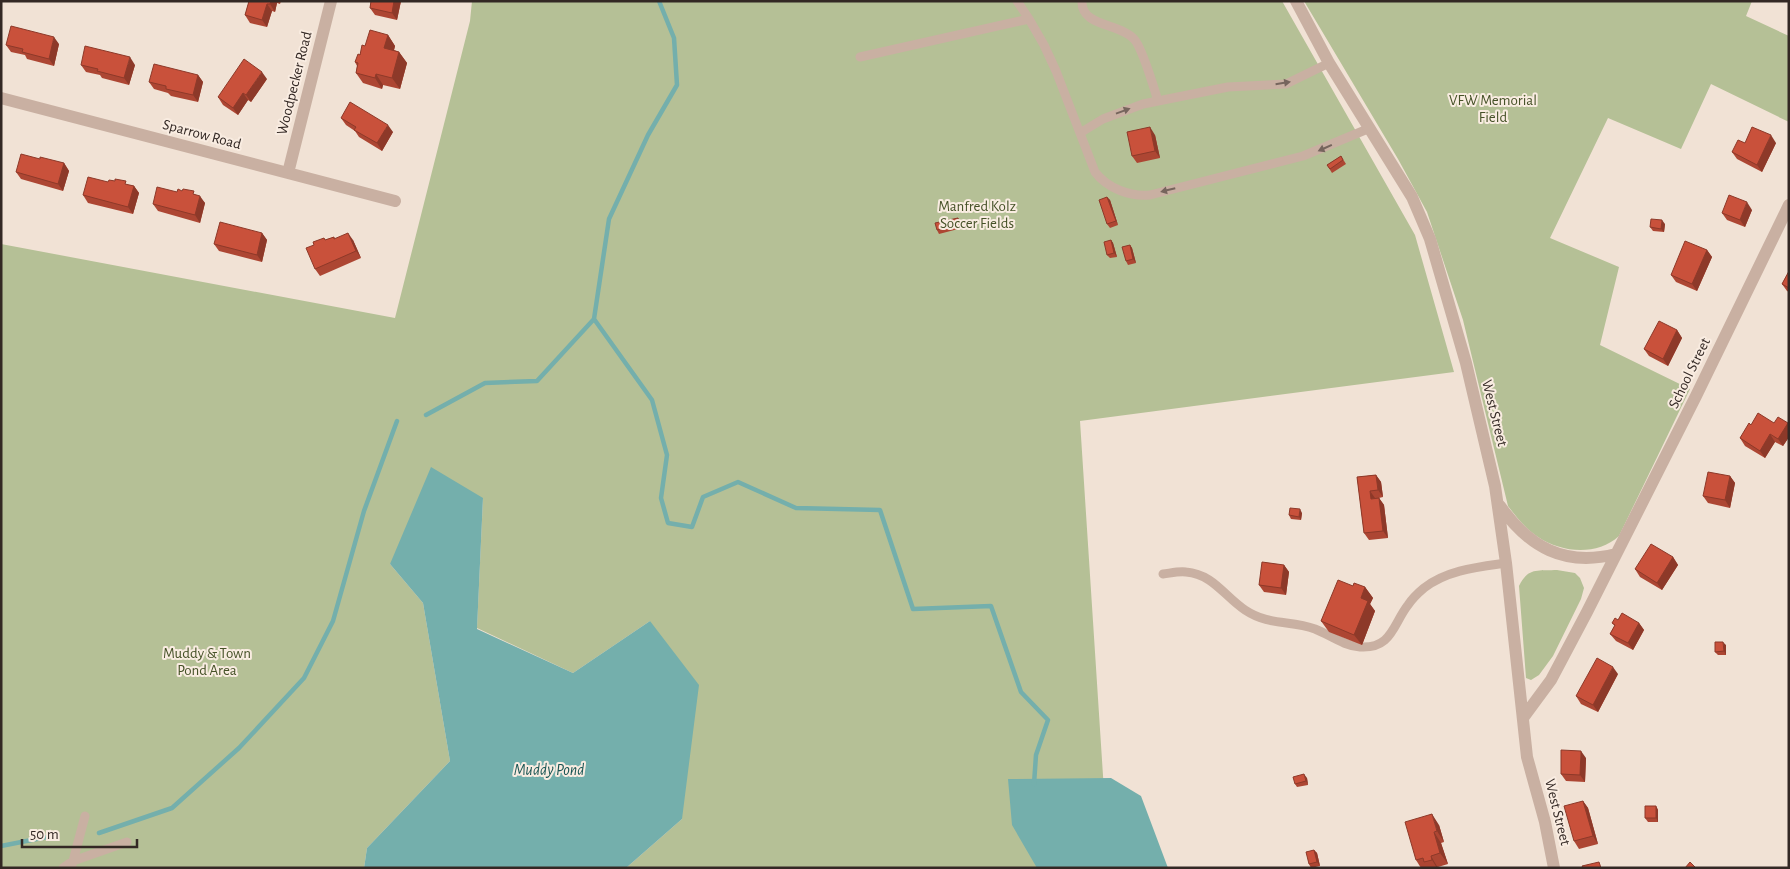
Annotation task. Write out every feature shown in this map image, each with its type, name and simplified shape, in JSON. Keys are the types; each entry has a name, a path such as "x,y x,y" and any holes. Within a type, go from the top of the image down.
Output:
{"street":[{"name":"Woodpecker Road","path":"288,173 331,1"},
{"name":"West Street","path":"1296,1 1329,63 1412,197 1430,239 1466,363 1488,450 1506,563 1527,757 1554,868"},
{"name":"Sparrow Road","path":"1,98 395,201"},
{"name":"School Street","path":"1523,718 1551,680 1587,612 1696,396 1789,205"},
{"path":"1498,504 1512,523 1527,537 1554,553 1584,558 1616,554"}],"lane":[{"path":"1017,1 1044,45 1056,71 1093,169 1104,182 1128,193 1147,196 1303,156 1370,128"},
{"path":"1082,1 1084,12 1088,17 1120,30 1135,40 1158,101"},
{"path":"860,57 1029,19"},
{"path":"1080,133 1098,121 1123,110 1228,87 1286,84 1329,63"},
{"path":"1164,574 1185,572 1199,574 1211,580 1246,610 1268,622 1301,625 1316,630 1337,641 1359,647 1378,646 1395,629 1407,605 1423,588 1441,577 1458,571 1506,563"},
{"path":"72,864 85,816"},
{"path":"64,868 127,842"}],"green space":[{"name":"Muddy & Town Pond Area","path":"472,1 1282,1 1415,235 1454,372 1080,421 1109,868 626,868 682,819 650,621 573,673 477,628 483,498 390,564 423,603 450,761 367,848 364,868 1,868 1,244 395,318 470,21"},
{"name":"VFW Memorial Field","path":"1304,1 1752,1 1746,16 1789,36 1789,122 1711,84 1681,149 1608,118 1550,238 1619,267 1600,345 1690,389 1619,536 1610,542 1600,547 1579,550 1558,546 1534,534 1508,506 1463,320 1427,212 1398,159"},
{"path":"1557,570 1575,573 1580,578 1584,588 1581,599 1553,656 1539,675 1531,680 1526,678 1519,586 1526,576 1534,571"}],"water":[{"name":"Muddy Pond","path":"431,467 483,498 477,629 573,673 650,621 699,685 682,819 626,868 364,868 367,848 450,761 423,603 390,564"},
{"path":"1111,778 1141,796 1168,868 1037,868 1012,825 1008,779"}],"building":[{"path":"249,1 271,1 270,4 267,4 262,20 245,15"},
{"path":"371,1 394,1 392,13 370,8"},
{"path":"11,26 54,37 49,59 22,52 23,49 6,45"},
{"path":"370,30 388,35 384,48 399,52 392,78 376,74 375,78 356,73 358,63 355,62 358,54 360,55 362,45 365,46"},
{"path":"85,46 130,57 124,78 81,65"},
{"path":"244,59 262,72 246,95 243,93 233,108 218,97"},
{"path":"154,64 198,75 193,95 166,89 166,86 149,82"},
{"path":"350,102 388,125 377,143 354,130 356,127 341,118"},
{"path":"1150,127 1155,151 1132,156 1127,132"},
{"path":"1752,127 1771,135 1757,165 1732,152 1738,140 1745,143"},
{"path":"21,154 64,163 58,184 16,172"},
{"path":"1341,156 1343,160 1330,169 1327,165"},
{"path":"88,177 108,182 109,180 115,181 115,179 126,181 125,184 134,186 128,207 83,195"},
{"path":"157,187 177,192 178,189 194,191 193,194 200,196 195,215 153,204"},
{"path":"1729,195 1747,202 1740,220 1722,213"},
{"path":"1107,197 1116,221 1107,224 1099,200"},
{"path":"958,218 959,224 937,230 935,223"},
{"path":"1651,219 1662,220 1661,229 1650,227"},
{"path":"220,222 262,233 257,255 214,244"},
{"path":"348,233 356,251 315,269 306,248 314,245 313,242 324,238 325,240 334,237 334,239"},
{"path":"1111,240 1114,253 1107,255 1104,242"},
{"path":"1685,241 1707,250 1692,284 1671,275"},
{"path":"1130,245 1133,259 1126,261 1122,247"},
{"path":"1789,271 1789,288 1782,284"},
{"path":"1659,321 1677,330 1663,359 1644,349"},
{"path":"1758,413 1774,423 1778,417 1788,423 1778,439 1770,434 1760,451 1740,438"},
{"path":"1708,472 1730,476 1725,500 1703,496"},
{"path":"1376,475 1378,490 1370,491 1371,499 1379,498 1383,531 1364,533 1357,477"},
{"path":"1290,508 1300,509 1299,517 1289,515"},
{"path":"1651,544 1673,557 1657,583 1635,569"},
{"path":"1262,562 1284,565 1281,588 1259,585"},
{"path":"1338,580 1353,586 1354,583 1365,587 1361,598 1368,601 1354,635 1321,621"},
{"path":"1622,613 1639,623 1628,643 1610,634 1615,625 1612,623 1615,618 1618,620"},
{"path":"1715,642 1723,642 1724,651 1715,652"},
{"path":"1597,658 1613,667 1593,705 1576,696"},
{"path":"1561,750 1581,751 1580,775 1561,774"},
{"path":"1304,774 1306,781 1295,784 1293,777"},
{"path":"1583,801 1593,836 1574,841 1564,806"},
{"path":"1645,806 1656,806 1656,818 1645,818"},
{"path":"1432,814 1437,831 1434,832 1440,853 1431,856 1432,860 1424,862 1423,858 1416,860 1405,822"},
{"path":"1314,850 1317,862 1309,864 1306,852"},
{"path":"1599,862 1601,868 1583,868 1582,866"},
{"path":"1690,862 1696,868 1685,868"}],"waterway":[{"path":"426,415 485,383 537,381 594,319 609,219 648,135 677,85 674,38 659,1"},
{"path":"594,319 652,400 667,455 661,498 668,523 692,527 703,497 738,482 796,508 880,510 913,609 991,606 1021,692 1048,720 1036,755 1034,784"},
{"path":"99,833 172,808 239,748 304,678 333,621 364,511 397,421"},
{"path":"1,846 57,835"}],"park label":[{"name":"Manfred Kolz Soccer Fields","path":"977,214"}]}
